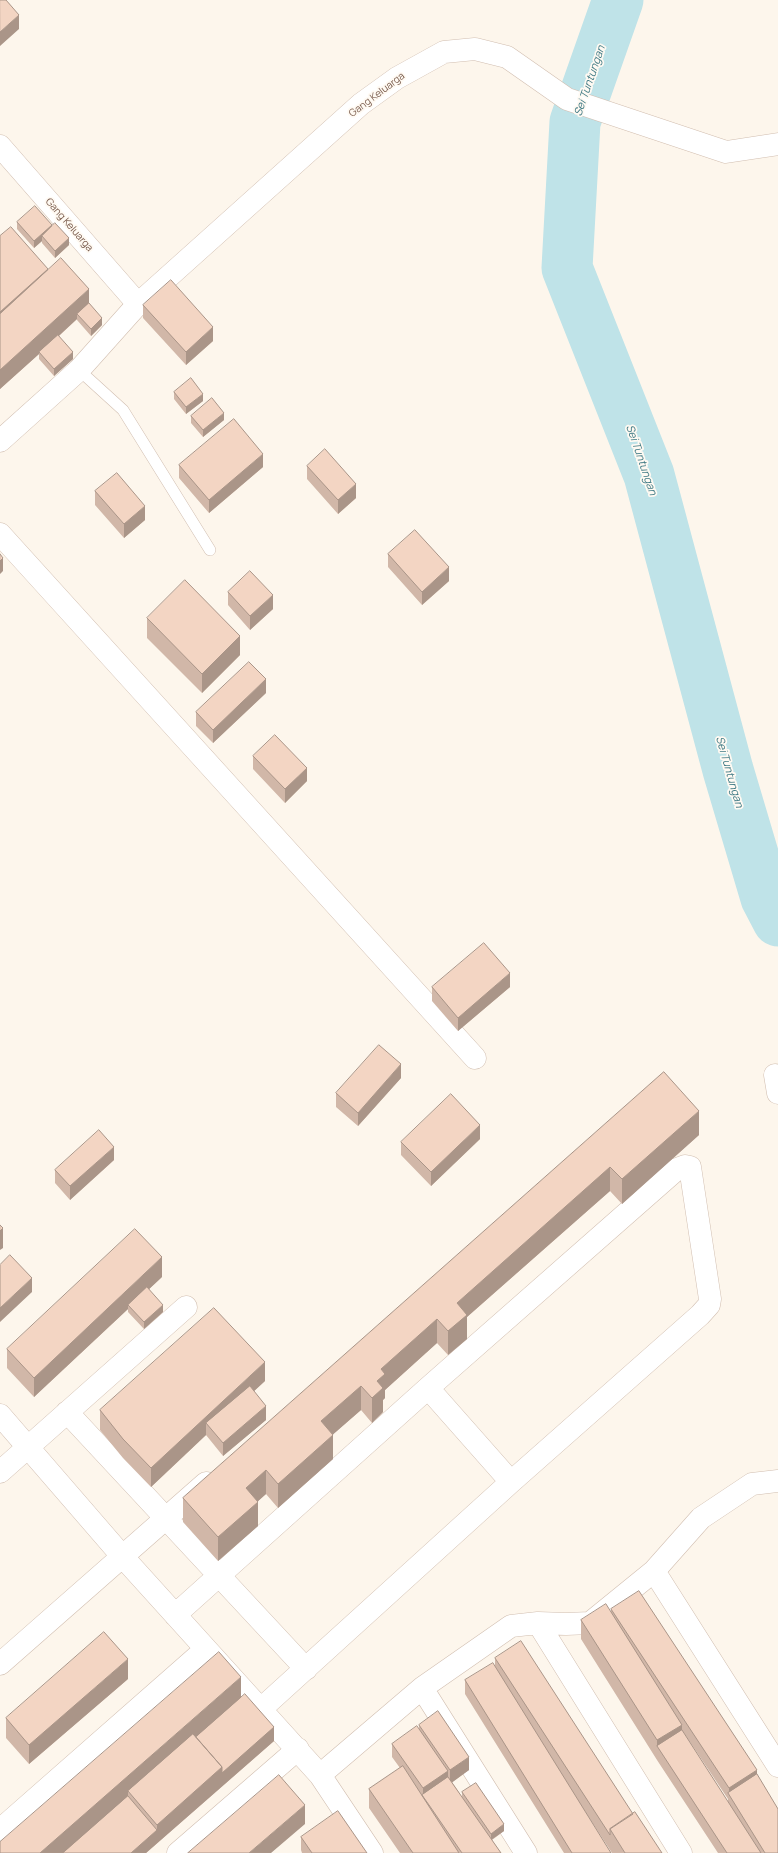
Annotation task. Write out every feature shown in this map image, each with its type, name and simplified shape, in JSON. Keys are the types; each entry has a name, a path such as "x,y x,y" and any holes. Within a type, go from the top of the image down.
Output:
{"street":[{"name":"Gang Keluarga","path":"0,440 79,370 138,304 361,104 397,78 444,52 475,49 507,57 567,99 726,152 778,144"},
{"name":"Gang Keluarga","path":"0,146 138,304"},
{"path":"0,534 475,1058"},
{"path":"175,1615 428,1388 677,1169 685,1166 690,1168 710,1299 709,1305 262,1708"},
{"path":"0,1472 186,1307"},
{"path":"428,1388 511,1482"},
{"path":"67,1412 306,1669"},
{"path":"0,1415 122,1556 298,1749 320,1775 372,1853"},
{"path":"0,1664 219,1471"},
{"path":"320,1775 422,1688 511,1626 538,1623 590,1623 654,1571 701,1518 752,1484 778,1480"},
{"path":"654,1571 778,1766"},
{"path":"538,1623 681,1853"},
{"path":"0,1830 206,1649"},
{"path":"422,1688 526,1853"},
{"path":"178,1853 298,1749"}],"lane":[{"path":"79,370 122,410 210,550"}],"building":[{"path":"0,0 6,0 19,15 0,32"},
{"path":"35,206 52,225 34,241 17,222"},
{"path":"55,223 69,238 55,251 42,236"},
{"path":"11,227 48,269 0,312 0,236"},
{"path":"61,258 89,289 0,370 0,314"},
{"path":"171,280 213,327 186,352 143,305"},
{"path":"89,303 102,318 91,329 77,314"},
{"path":"58,335 73,352 54,369 39,352"},
{"path":"191,378 203,394 186,407 174,392"},
{"path":"212,398 224,413 203,430 191,416"},
{"path":"234,419 263,454 209,500 179,465"},
{"path":"325,449 356,484 338,500 307,466"},
{"path":"117,473 145,506 124,524 95,491"},
{"path":"415,530 449,567 422,592 388,554"},
{"path":"0,554 3,558 0,561"},
{"path":"250,571 273,595 250,616 228,592"},
{"path":"185,580 240,636 202,674 147,618"},
{"path":"249,662 266,679 213,730 196,712"},
{"path":"275,735 307,768 285,789 253,756"},
{"path":"484,943 510,973 458,1018 432,987"},
{"path":"379,1045 401,1064 358,1113 336,1093"},
{"path":"664,1072 699,1111 622,1179 610,1167 457,1303 467,1315 448,1331 437,1319 381,1369 385,1374 377,1381 383,1388 372,1398 361,1386 321,1421 333,1435 278,1484 266,1470 246,1488 258,1502 218,1537 183,1498"},
{"path":"451,1094 480,1125 431,1172 401,1142"},
{"path":"99,1130 114,1147 70,1186 55,1170"},
{"path":"135,1229 162,1257 34,1378 7,1349"},
{"path":"10,1255 32,1278 0,1308 0,1265"},
{"path":"147,1287 163,1305 144,1322 128,1305"},
{"path":"214,1308 265,1362 151,1468 123,1439 100,1410"},
{"path":"250,1386 266,1406 223,1443 206,1423"},
{"path":"639,1591 757,1770 729,1788 611,1609"},
{"path":"606,1604 682,1725 657,1740 581,1620"},
{"path":"104,1632 128,1659 29,1745 6,1718"},
{"path":"521,1641 633,1814 610,1829 610,1835 495,1658"},
{"path":"219,1652 241,1677 40,1853 0,1853 0,1842"},
{"path":"493,1663 611,1853 572,1853 465,1680"},
{"path":"245,1694 274,1727 222,1773 222,1767 196,1737"},
{"path":"438,1711 469,1757 450,1770 419,1725"},
{"path":"417,1726 448,1771 423,1788 392,1744"},
{"path":"682,1730 761,1853 727,1853 657,1746"},
{"path":"193,1734 222,1767 157,1825 128,1791"},
{"path":"403,1766 459,1853 413,1853 369,1789"},
{"path":"757,1774 778,1809 778,1853 765,1853 728,1793"},
{"path":"279,1775 305,1805 249,1853 188,1853"},
{"path":"448,1777 501,1853 462,1853 422,1795"},
{"path":"476,1783 504,1824 491,1834 462,1792"},
{"path":"128,1796 157,1830 131,1853 63,1853"},
{"path":"338,1811 367,1853 312,1853 301,1837"},
{"path":"635,1812 662,1853 625,1853 610,1829"}],"waterway":[{"name":"Sei Tuntungan","path":"618,0 575,122 567,268 649,475 728,770 766,898 778,921"}]}
